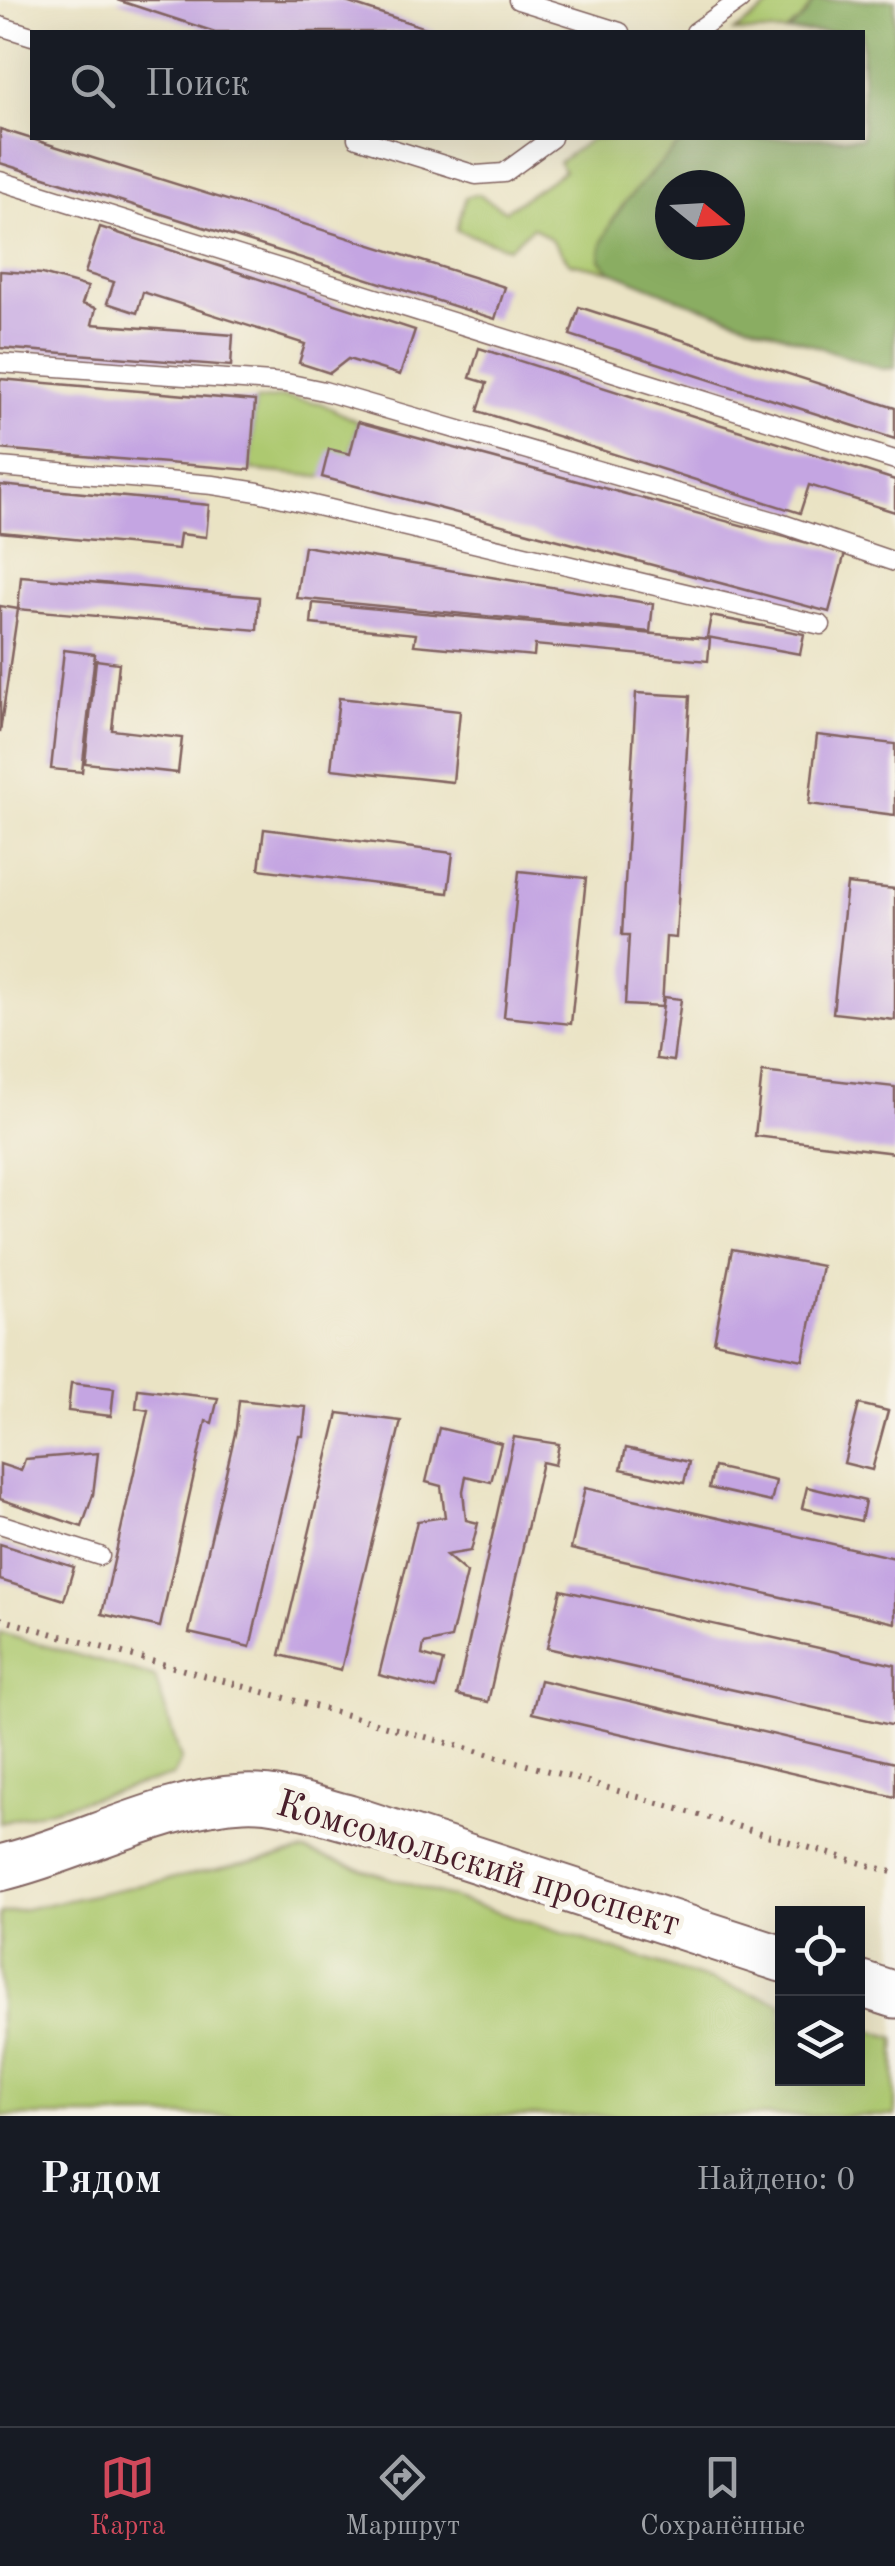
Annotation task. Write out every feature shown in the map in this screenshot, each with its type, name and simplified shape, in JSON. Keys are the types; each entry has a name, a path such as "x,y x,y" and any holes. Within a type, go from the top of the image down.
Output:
{"street":[{"name":"Комсомольский проспект","path":"0,1868 191,1805 245,1798 298,1804 775,1957"},
{"path":"865,1985 895,1995"}],"lane":[{"path":"518,0 614,30"},
{"path":"582,20 588,0"},
{"path":"698,30 740,0"},
{"path":"0,26 30,35"},
{"path":"362,140 476,175 504,173 549,140"},
{"path":"0,181 895,460"},
{"path":"0,363 273,382 324,390 776,522 895,562"},
{"path":"0,467 258,492 821,625"},
{"path":"0,1524 100,1556"}],"path":[{"path":"0,1618 600,1785 895,1872"}],"green space":[{"path":"778,0 814,0 804,17 789,30 737,30"},
{"path":"814,0 895,0 895,368 883,369 684,301 610,271 600,259 609,226 646,179 683,140 865,140 865,30 789,30 804,17"},
{"path":"589,140 683,140 626,201 600,259 610,271 570,263 552,240 533,227 508,248 456,230 466,197 478,194 505,211 564,171 559,162"},
{"path":"282,397 320,403 358,422 350,454 322,477 250,470 255,401"},
{"path":"0,1633 155,1677 181,1760 173,1776 0,1823"},
{"path":"305,1851 775,2001 775,2086 865,2086 865,2028 895,2038 895,2116 0,2116 0,1914"}],"building":[{"path":"117,0 340,0 432,30 209,30"},
{"path":"0,129 505,287 495,319 0,163"},
{"path":"100,227 415,330 400,375 348,359 330,373 299,363 305,344 143,292 137,313 107,303 114,282 85,273"},
{"path":"0,271 42,274 88,287 82,304 96,308 92,324 233,335 231,366 0,348"},
{"path":"579,307 895,408 895,439 570,335"},
{"path":"479,348 895,480 895,512 809,485 800,513 478,411 487,383 470,378"},
{"path":"0,379 255,401 250,470 0,449"},
{"path":"358,422 845,553 829,612 322,477 329,449 350,454"},
{"path":"0,485 209,505 206,537 180,534 178,549 0,532"},
{"path":"304,546 653,604 650,632 296,598"},
{"path":"21,576 259,597 257,630 18,609"},
{"path":"313,603 710,639 708,661 535,645 534,656 414,645 416,634 311,624"},
{"path":"0,606 18,609 0,732"},
{"path":"711,616 804,634 800,654 707,637"},
{"path":"64,650 95,654 82,772 51,769"},
{"path":"96,660 119,663 112,730 182,738 178,773 85,763"},
{"path":"636,693 690,696 676,938 666,937 662,1007 625,1005 629,935 622,935"},
{"path":"339,698 460,711 453,782 331,769"},
{"path":"817,735 895,744 895,815 809,804"},
{"path":"264,829 453,853 448,893 259,869"},
{"path":"519,871 586,878 571,1024 504,1017"},
{"path":"847,884 895,889 895,1020 833,1013"},
{"path":"664,997 681,999 673,1061 656,1059"},
{"path":"762,1072 895,1087 895,1153 755,1136"},
{"path":"732,1249 822,1266 803,1360 714,1342"},
{"path":"71,1383 114,1388 111,1416 68,1411"},
{"path":"138,1389 218,1398 212,1423 206,1421 160,1627 102,1614 148,1410 136,1408"},
{"path":"239,1400 306,1407 303,1436 299,1436 250,1647 189,1633 236,1429"},
{"path":"859,1404 888,1411 872,1470 844,1463"},
{"path":"338,1413 401,1421 341,1670 280,1655"},
{"path":"439,1428 501,1443 491,1482 466,1476 466,1520 478,1523 471,1551 446,1555 467,1573 451,1638 424,1644 422,1655 443,1661 436,1689 379,1675 417,1521 445,1517 441,1486 426,1482"},
{"path":"514,1437 559,1444 555,1465 542,1462 488,1702 457,1695"},
{"path":"626,1448 689,1462 684,1483 621,1469"},
{"path":"98,1453 93,1495 82,1527 0,1499 0,1464 21,1471 25,1459"},
{"path":"714,1467 776,1481 771,1502 709,1488"},
{"path":"807,1487 865,1501 861,1521 802,1508"},
{"path":"585,1488 895,1558 895,1623 571,1549"},
{"path":"0,1544 74,1567 64,1600 0,1580"},
{"path":"561,1590 895,1665 895,1726 547,1648"},
{"path":"540,1680 895,1763 895,1797 532,1713"}]}
